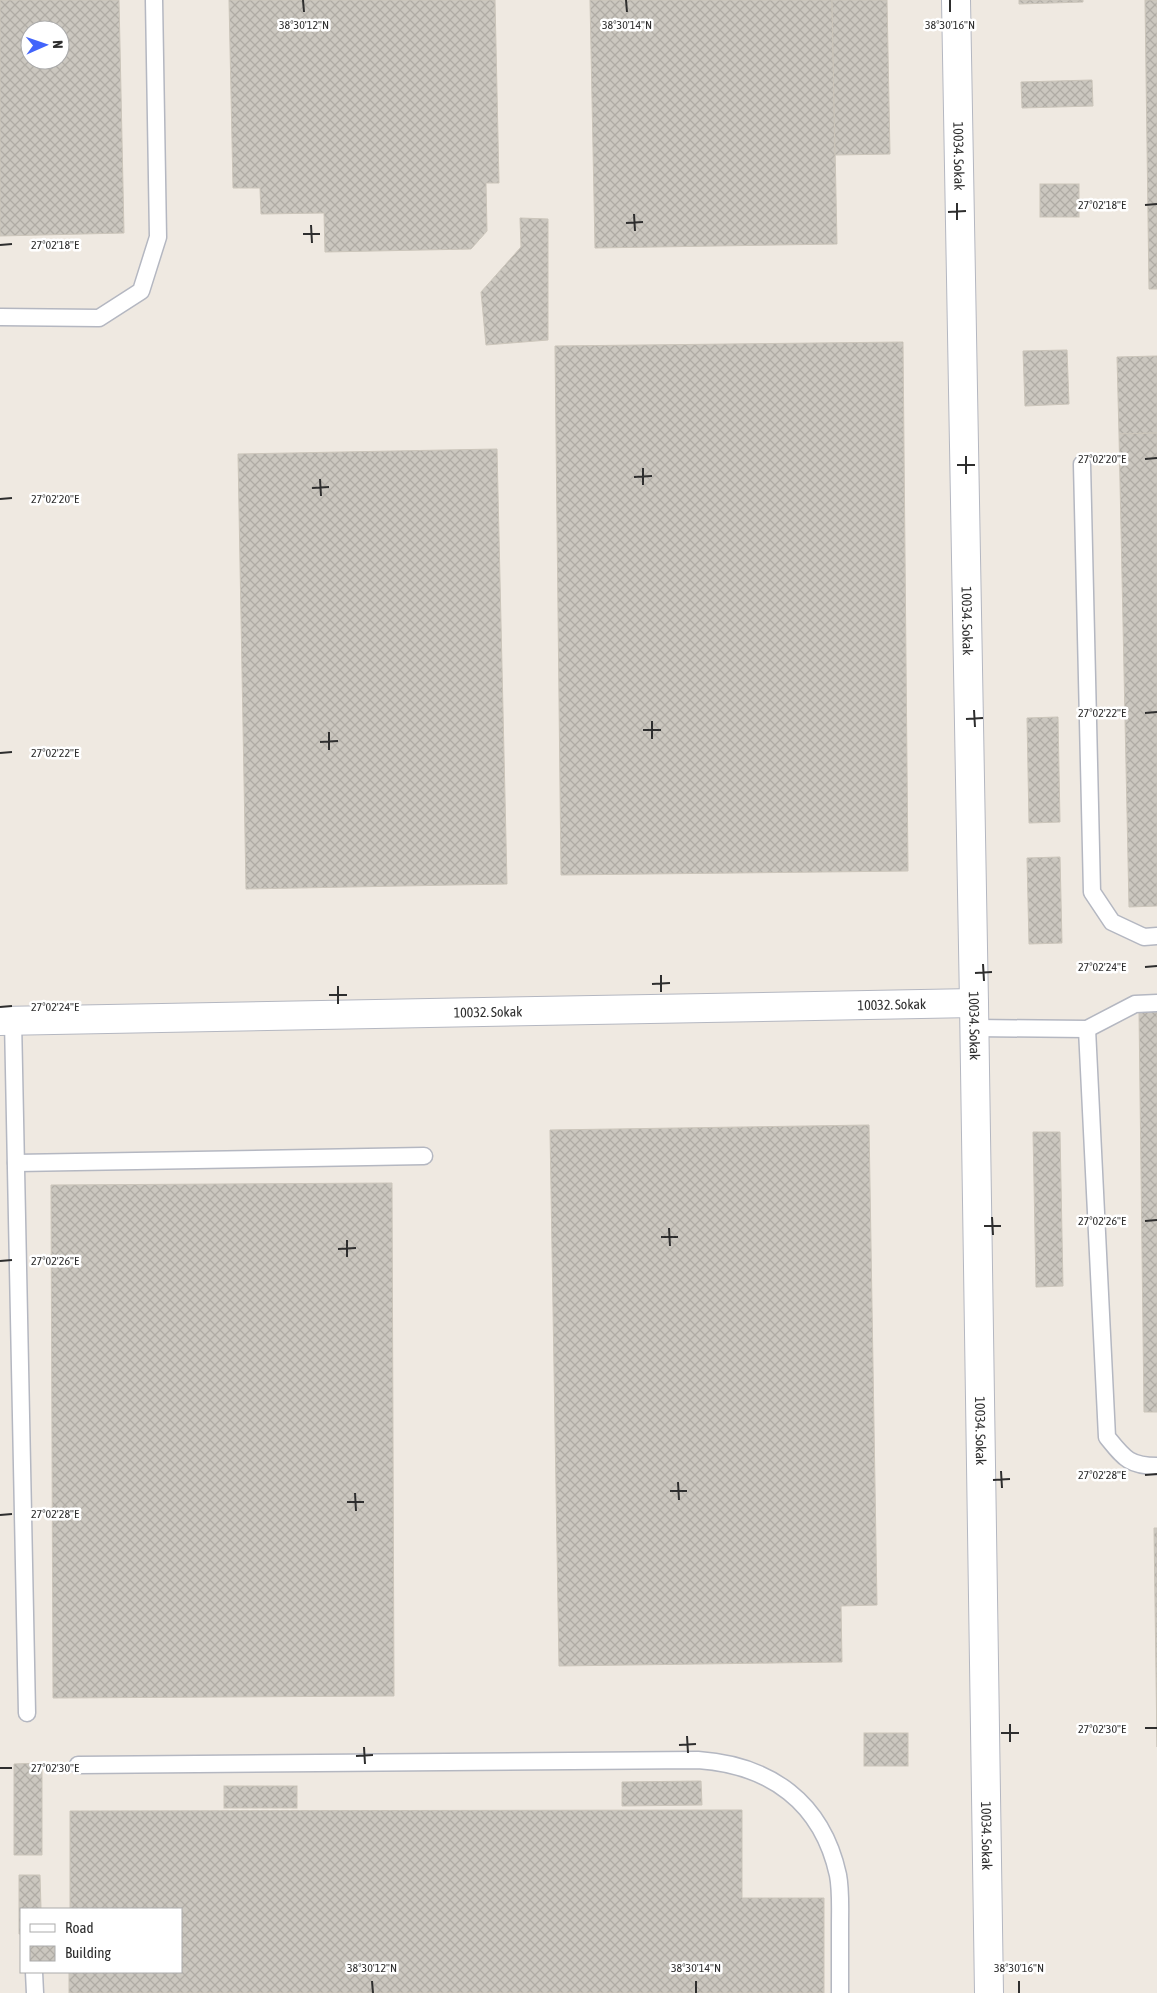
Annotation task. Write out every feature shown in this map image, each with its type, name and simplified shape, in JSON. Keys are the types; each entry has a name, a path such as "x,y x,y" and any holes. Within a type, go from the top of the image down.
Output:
{"street":[{"name":"10034. Sokak","path":"956,0 989,1993"},
{"name":"10032. Sokak","path":"6,1020 974,1016"}],"lane":[{"path":"0,317 99,318 140,291 158,237 154,0"},
{"path":"1082,464 1092,892 1112,922 1144,936 1157,936"},
{"path":"974,1016 1086,1029 1134,1004 1157,1003"},
{"path":"6,1020 16,1163 27,1713"},
{"path":"1086,1029 1107,1437 1125,1459 1143,1466 1157,1466"},
{"path":"16,1163 424,1156"},
{"path":"78,1765 698,1760 723,1762 748,1768 771,1779 791,1794 809,1812 822,1832 832,1854 838,1877 840,1901 840,1993"},
{"path":"34,1973 34,1993"}],"building":[{"path":"0,0 119,0 124,233 0,236"},
{"path":"229,0 495,0 499,183 486,183 487,231 471,249 325,252 324,213 261,214 260,188 233,188"},
{"path":"590,0 832,0 837,244 595,248"},
{"path":"832,0 887,0 890,154 835,155"},
{"path":"1019,0 1083,0 1083,2 1019,4"},
{"path":"1145,0 1157,0 1157,289 1149,289"},
{"path":"1092,80 1093,106 1022,108 1021,82"},
{"path":"1040,184 1079,184 1079,217 1040,217"},
{"path":"520,218 548,219 548,340 486,345 481,292 521,247"},
{"path":"903,342 908,871 561,875 555,346"},
{"path":"1067,350 1069,404 1025,406 1023,351"},
{"path":"1157,356 1157,433 1119,434 1117,357"},
{"path":"1157,433 1157,906 1129,907 1119,434"},
{"path":"497,449 507,884 246,889 238,454"},
{"path":"1058,717 1060,822 1029,823 1027,718"},
{"path":"1060,857 1062,943 1029,944 1027,858"},
{"path":"1139,1011 1157,1011 1157,1412 1144,1412"},
{"path":"869,1125 877,1605 841,1606 842,1662 559,1666 550,1130"},
{"path":"1033,1132 1060,1132 1063,1286 1036,1287"},
{"path":"392,1183 394,1696 53,1698 51,1185"},
{"path":"1154,1528 1157,1528 1157,1747"},
{"path":"864,1733 908,1733 908,1766 864,1766"},
{"path":"42,1763 42,1855 14,1855 14,1764"},
{"path":"701,1781 702,1805 622,1806 622,1782"},
{"path":"224,1786 297,1786 297,1808 224,1808"},
{"path":"742,1810 742,1898 824,1898 824,1993 69,1993 69,1973 182,1973 182,1908 70,1908 70,1811"},
{"path":"19,1875 40,1875 41,1908 20,1908 19,1934"}]}
